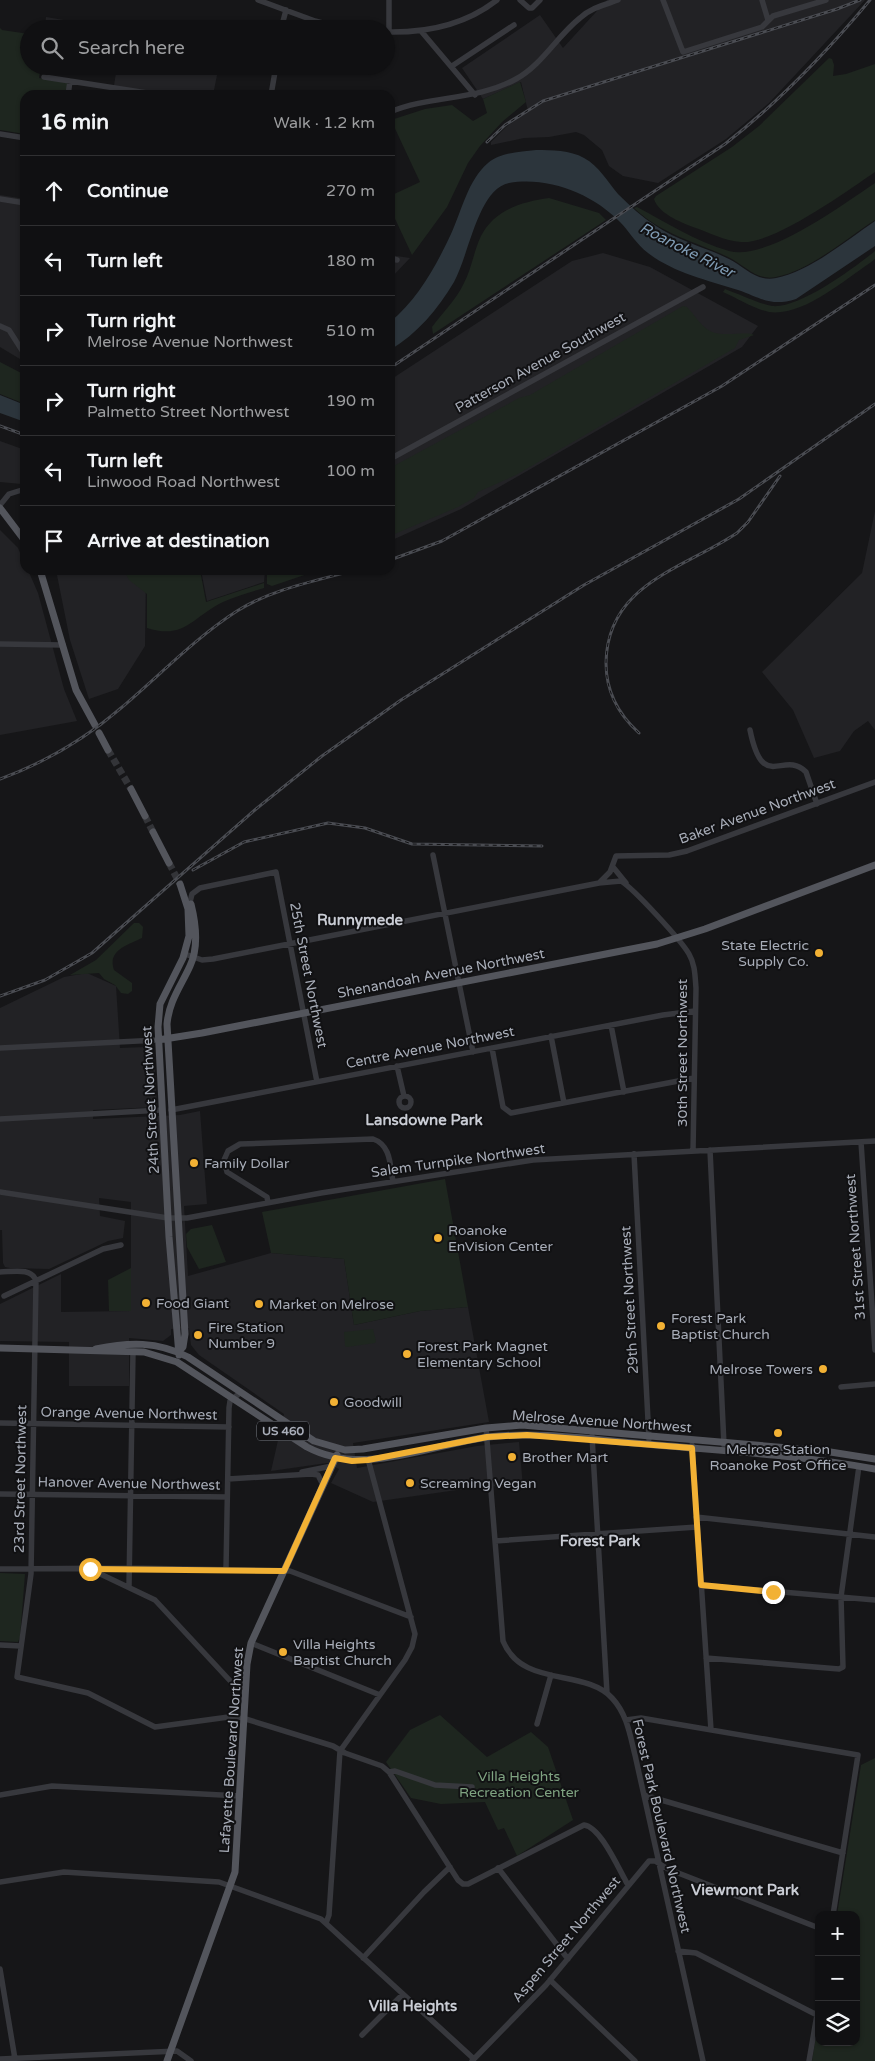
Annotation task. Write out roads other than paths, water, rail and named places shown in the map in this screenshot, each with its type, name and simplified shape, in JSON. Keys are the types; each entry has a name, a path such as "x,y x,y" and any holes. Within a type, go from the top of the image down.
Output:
{"main road":[{"path":"0,506 20,533"},
{"path":"41,575 76,690 94,725"},
{"path":"99,732 108,750"},
{"path":"131,789 145,816"},
{"path":"153,832 169,863"},
{"name":"Shenandoah Avenue Northwest","path":"158,1040 460,983 678,938 875,865"},
{"name":"24th Street Northwest","path":"180,884 190,902 195,925 193,958 169,1007 168,1039 171,1110 185,1334 183,1347 178,1352 175,1330 158,1040 160,1004 185,954 189,936 189,920 180,884"},
{"path":"156,1345 172,1341 175,1330"},
{"path":"185,1334 192,1355 223,1377 228,1384"},
{"name":"Melrose Avenue Northwest","path":"88,1350 128,1344 156,1345 178,1352 314,1441 339,1448 363,1449 486,1428 522,1425 832,1452 875,1459"},
{"name":"Melrose Avenue Northwest","path":"0,1348 133,1352 165,1357 188,1369 307,1447 320,1454 352,1461 368,1460 487,1437 527,1435 692,1448 875,1469"},
{"path":"133,1352 142,1348 169,1354 178,1352 188,1369"},
{"name":"Lafayette Boulevard Northwest","path":"167,2061 233,1885 251,1643 324,1485 339,1448"}],"street":[{"path":"258,0 313,20"},
{"path":"388,20 389,0"},
{"path":"395,32 421,31 447,26 468,19 497,0"},
{"path":"520,0 529,8 532,8 540,0"},
{"path":"395,111 428,101 476,95 505,85 523,75 580,17 598,7 618,0"},
{"path":"662,0 683,52 762,28 772,16 826,0"},
{"path":"762,0 768,20"},
{"path":"283,20 286,10"},
{"path":"452,66 514,25"},
{"path":"421,31 476,95"},
{"path":"272,90 274,75"},
{"path":"44,77 128,90"},
{"path":"69,90 70,81"},
{"path":"0,134 20,137"},
{"path":"0,199 20,202"},
{"name":"Patterson Avenue Southwest","path":"395,456 703,287"},
{"path":"0,326 9,330 20,347"},
{"path":"0,506 9,494 20,491"},
{"path":"0,644 62,646"},
{"path":"750,730 754,750 761,762 772,766 796,766 806,772 817,804"},
{"name":"Baker Avenue Northwest","path":"613,867 616,856 669,855 687,851 875,782"},
{"path":"433,855 473,1052"},
{"path":"599,882 613,867"},
{"name":"30th Street Northwest","path":"613,867 630,888 678,938 688,953 694,967 693,1151"},
{"name":"25th Street Northwest","path":"190,902 192,894 200,888 276,872 317,1082"},
{"name":"30th Street Northwest","path":"193,958 213,959 599,882 617,880 630,888"},
{"path":"185,954 193,958"},
{"name":"Centre Avenue Northwest","path":"171,1110 683,1011 695,1011"},
{"path":"611,1025 624,1092"},
{"path":"551,1036 564,1103"},
{"name":"Shenandoah Avenue Northwest","path":"0,1048 158,1040"},
{"path":"492,1048 504,1109 511,1113 694,1078"},
{"path":"397,1066 404,1096"},
{"path":"0,1119 162,1110"},
{"path":"268,1203 267,1197 227,1172 224,1160 232,1147 240,1144 372,1140 383,1145 388,1153 393,1182"},
{"name":"Salem Turnpike Northwest","path":"0,1192 168,1218 198,1217 268,1203 533,1160 875,1141"},
{"name":"31st Street Northwest","path":"861,1142 874,1307 875,1350"},
{"path":"710,1150 723,1452"},
{"name":"29th Street Northwest","path":"634,1154 649,1444"},
{"path":"4,1296 103,1249 122,1245"},
{"path":"0,1272 29,1272 36,1281"},
{"name":"23rd Street Northwest","path":"36,1281 31,1569 17,1677 83,1692 155,1727 233,1716 244,1718"},
{"path":"129,1586 133,1352"},
{"path":"841,1387 875,1384"},
{"path":"226,1569 229,1402 240,1393"},
{"name":"Orange Avenue Northwest","path":"0,1423 228,1427"},
{"path":"486,1428 502,1632 506,1647 515,1659 525,1667 607,1693 592,1431"},
{"path":"693,1440 696,1517 711,1730"},
{"path":"326,1923 329,1915 340,1751 412,1647 415,1634 368,1460"},
{"name":"Hanover Avenue Northwest","path":"298,1474 332,1466"},
{"path":"706,1658 839,1669 843,1667 841,1597 859,1466"},
{"name":"Hanover Avenue Northwest","path":"228,1479 298,1474 318,1475 324,1485"},
{"name":"Hanover Avenue Northwest","path":"0,1494 227,1497"},
{"path":"696,1517 851,1532 875,1537"},
{"path":"495,1541 697,1527"},
{"path":"0,1569 128,1568 284,1571 301,1575 411,1617"},
{"path":"90,1569 150,1596 163,1606 234,1685 246,1690"},
{"path":"701,1585 875,1600"},
{"path":"251,1643 380,1695"},
{"path":"0,1645 21,1646"},
{"path":"537,1724 551,1675"},
{"name":"Forest Park Boulevard Northwest","path":"607,1693 620,1707 626,1720 704,2061"},
{"path":"244,1718 333,1746 340,1751 382,1766 389,1772 460,1882 466,1884 476,1880 570,1830 588,1825 600,1836 628,1885"},
{"path":"626,1720 642,1718 858,1755 834,1911"},
{"path":"389,1772 395,1771 435,1785 472,1787"},
{"path":"0,1795 52,1786 240,1796"},
{"path":"644,1795 843,1853"},
{"name":"Aspen Street Northwest","path":"473,2060 568,1960 647,1862 658,1863"},
{"path":"658,1863 815,1926"},
{"path":"363,1958 424,1892 450,1867"},
{"path":"498,1868 568,1960"},
{"path":"0,1882 64,1872 219,1882 233,1885 316,1916 326,1923 473,2060"},
{"path":"678,1951 696,1953 815,2014"},
{"path":"0,1969 15,2059"},
{"path":"550,1980 635,2061"},
{"path":"362,2035 403,1994"},
{"path":"809,2061 815,2026"},
{"path":"0,2059 178,2052 192,2061"}],"water":[{"name":"Roanoke River","path":"555,150 579,155 598,169 627,203 656,226 673,236 729,259 762,278 769,279 789,275 801,269 827,254 875,221 875,246 796,299 773,302 691,275 658,260 644,250 609,212 597,203 569,189 539,182 509,183 498,188 489,197 482,210 454,282 441,302 418,329 395,347 395,318 418,292 439,258 475,178 493,159 511,153"},
{"path":"0,395 20,403 20,420 0,413"}],"tunnel":[{"path":"108,750 131,789"},
{"path":"145,816 153,832"},
{"path":"169,863 180,884"}],"railway":[{"path":"487,142 505,125 543,101 837,9 860,0"},
{"path":"395,365 725,144 783,94 836,39 870,0"},
{"path":"395,558 442,541 722,386 875,285"},
{"path":"0,996 45,980 92,953 256,809 322,756 401,700 584,585 739,499 875,404"},
{"path":"0,426 20,433"},
{"path":"639,733 619,710 608,684 606,663 610,636 619,614 634,597 652,582 737,533 748,522 780,476"},
{"path":"0,779 48,758 93,730 121,708 192,645 237,611 279,591 336,575"},
{"path":"193,870 244,842 328,823 365,828 412,844 542,846"}],"place":[{"name":"State Electric Supply Co.","path":"819,953"},
{"name":"Family Dollar","path":"194,1163"},
{"name":"Roanoke EnVision Center","path":"438,1238"},
{"name":"Food Giant","path":"146,1303"},
{"name":"Market on Melrose","path":"259,1304"},
{"name":"Forest Park Baptist Church","path":"661,1326"},
{"name":"Fire Station Number 9","path":"198,1335"},
{"name":"Forest Park Magnet Elementary School","path":"407,1354"},
{"name":"Melrose Towers","path":"823,1369"},
{"name":"Goodwill","path":"334,1402"},
{"name":"Melrose Station Roanoke Post Office","path":"778,1433"},
{"name":"Brother Mart","path":"512,1457"},
{"name":"Screaming Vegan","path":"410,1483"},
{"name":"Villa Heights Baptist Church","path":"283,1652"}],"district":[{"name":"Runnymede","path":"360,920"},
{"name":"Lansdowne Park","path":"424,1120"},
{"name":"Forest Park","path":"600,1541"},
{"name":"Viewmont Park","path":"745,1890"},
{"name":"Villa Heights","path":"413,2006"}],"park label":[{"name":"Villa Heights Recreation Center","path":"519,1784"}]}
